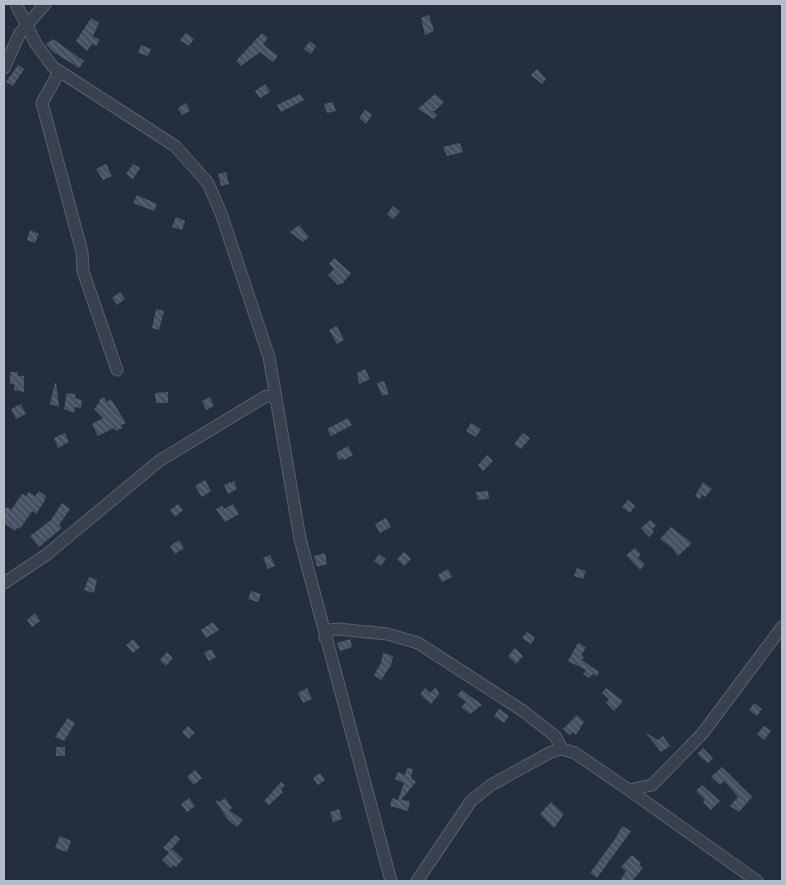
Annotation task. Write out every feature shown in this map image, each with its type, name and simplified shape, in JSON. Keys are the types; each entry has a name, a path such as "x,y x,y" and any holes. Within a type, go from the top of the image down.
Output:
{"street":[{"path":"16,4 36,44 53,67 176,146 208,183 222,216 268,357 300,539 391,881"},
{"path":"4,68 20,33 45,4"},
{"path":"59,72 42,102 78,234 82,252 83,271 117,370"},
{"path":"4,583 46,555 159,461 266,396 276,398"},
{"path":"629,790 652,785 702,734 782,627"},
{"path":"325,638 330,630 338,629 387,634 418,643 523,711 555,736 562,749"},
{"path":"417,881 471,801 491,784 515,770 551,752 562,749 575,753 757,881"}],"building":[{"path":"429,15 434,31 425,35 421,18"},
{"path":"91,18 99,23 93,36 100,40 96,46 92,44 87,51 76,41"},
{"path":"186,33 194,39 189,46 180,40"},
{"path":"262,33 268,38 263,44 278,56 273,62 260,52 241,66 236,61"},
{"path":"53,39 84,61 79,68 52,51 46,44"},
{"path":"310,41 316,46 311,54 304,49"},
{"path":"141,45 151,49 148,56 138,53"},
{"path":"18,65 24,69 13,86 6,82"},
{"path":"537,69 546,79 542,84 531,75"},
{"path":"265,84 270,92 260,98 255,91"},
{"path":"300,94 304,100 281,112 277,105"},
{"path":"435,94 444,102 435,111 432,111 437,115 434,119 418,109"},
{"path":"333,102 336,111 327,113 324,104"},
{"path":"186,103 190,111 182,115 178,108"},
{"path":"365,110 372,115 366,124 359,118"},
{"path":"460,143 463,152 447,156 443,147"},
{"path":"106,164 112,176 103,180 96,169"},
{"path":"133,164 140,168 133,179 126,174"},
{"path":"226,172 229,184 221,186 218,174"},
{"path":"137,195 157,204 154,211 133,203"},
{"path":"393,206 400,212 393,219 387,214"},
{"path":"176,217 185,221 182,230 172,227"},
{"path":"299,225 309,237 303,242 290,232"},
{"path":"30,230 39,234 35,243 27,240"},
{"path":"334,258 351,273 343,283 338,285 328,275 334,269 329,264"},
{"path":"120,292 125,299 117,305 112,298"},
{"path":"156,309 164,311 159,330 152,328"},
{"path":"337,326 344,340 337,344 329,330"},
{"path":"365,369 370,379 359,384 357,373"},
{"path":"10,372 18,372 18,376 24,376 24,392 14,390 14,384 10,384"},
{"path":"384,381 389,394 382,396 377,383"},
{"path":"56,383 59,407 50,404"},
{"path":"168,392 168,403 156,403 155,393"},
{"path":"67,393 76,394 75,398 82,400 81,408 75,407 74,413 64,409"},
{"path":"104,397 107,402 111,399 126,423 121,425 122,428 116,431 114,428 98,436 92,424 103,418 94,409 100,402 99,400"},
{"path":"210,397 214,406 206,410 202,401"},
{"path":"21,404 26,414 16,419 11,409"},
{"path":"348,418 352,425 331,436 327,429"},
{"path":"471,423 481,429 476,437 466,431"},
{"path":"65,433 69,442 58,448 54,438"},
{"path":"523,433 530,438 521,449 514,444"},
{"path":"348,446 353,455 344,460 343,458 339,460 336,453"},
{"path":"487,455 493,461 483,471 478,465"},
{"path":"205,480 211,491 202,497 195,486"},
{"path":"234,481 237,489 228,494 224,485"},
{"path":"703,482 712,489 705,497 702,495 700,499 695,496"},
{"path":"39,491 46,496 44,502 36,514 32,511 20,529 18,527 15,531 4,523 4,510 7,507 11,510 22,494 26,496 29,492 35,496"},
{"path":"488,491 489,499 478,500 476,492"},
{"path":"628,500 635,506 630,513 622,507"},
{"path":"62,503 70,509 59,525 62,528 39,547 30,536 51,520"},
{"path":"178,504 183,510 175,517 170,510"},
{"path":"233,504 239,514 225,522 216,509 222,506 224,509"},
{"path":"386,518 391,527 380,533 375,524"},
{"path":"650,520 656,525 652,530 654,532 649,537 641,528"},
{"path":"671,527 692,543 678,556 672,548 660,539"},
{"path":"179,540 184,548 175,554 170,546"},
{"path":"635,548 641,554 638,558 645,564 640,570 626,555"},
{"path":"404,552 411,559 404,566 397,559"},
{"path":"325,553 327,564 317,567 314,556"},
{"path":"379,554 386,559 381,566 374,561"},
{"path":"270,555 275,566 268,569 263,558"},
{"path":"577,568 586,571 583,579 574,576"},
{"path":"448,569 452,577 442,582 438,575"},
{"path":"89,577 97,580 94,593 84,590"},
{"path":"251,591 261,594 258,602 248,599"},
{"path":"35,613 40,621 32,627 27,620"},
{"path":"213,622 219,630 206,638 201,630"},
{"path":"527,632 535,638 531,644 522,638"},
{"path":"133,639 140,647 133,653 126,645"},
{"path":"350,639 352,647 340,651 337,643"},
{"path":"578,643 586,647 581,656 584,657 582,660 599,672 597,676 593,674 589,678 583,674 586,670 568,661"},
{"path":"515,648 523,656 516,664 508,656"},
{"path":"211,649 216,657 209,661 204,653"},
{"path":"167,652 173,658 166,666 160,660"},
{"path":"383,653 393,656 391,665 381,680 374,675 381,663"},
{"path":"436,687 439,694 431,704 420,694 425,688 430,693"},
{"path":"307,688 312,699 303,703 298,693"},
{"path":"606,688 623,701 614,711 606,703 609,699 602,693"},
{"path":"462,690 482,705 470,714 461,707 466,702 457,695"},
{"path":"754,703 762,709 757,716 749,710"},
{"path":"499,709 509,716 504,723 494,716"},
{"path":"577,715 584,722 576,735 573,732 570,735 563,729"},
{"path":"68,718 75,723 64,741 55,737"},
{"path":"188,726 195,733 188,739 182,732"},
{"path":"764,726 771,731 764,740 757,734"},
{"path":"645,732 658,740 663,736 670,746 661,752"},
{"path":"56,747 65,747 65,756 56,756"},
{"path":"703,748 713,758 708,763 697,754"},
{"path":"722,767 752,797 739,812 730,806 738,797 724,781 720,785 711,777"},
{"path":"407,768 413,769 411,778 416,782 401,800 410,801 408,811 390,806 392,798 398,800 404,783 395,779 398,772 405,775"},
{"path":"195,770 202,778 194,785 187,777"},
{"path":"320,773 325,780 318,785 313,778"},
{"path":"281,782 285,785 281,790 283,792 269,805 264,801"},
{"path":"702,785 720,801 711,810 696,791"},
{"path":"189,798 195,806 187,812 181,804"},
{"path":"225,798 232,808 229,810 243,820 237,827 228,820 215,800 219,802"},
{"path":"551,802 564,814 554,828 540,814"},
{"path":"339,809 342,819 333,822 330,812"},
{"path":"622,826 631,831 597,878 590,873 615,839"},
{"path":"175,835 180,839 169,852 163,848"},
{"path":"60,836 71,841 67,852 55,848"},
{"path":"172,849 183,859 176,867 174,865 171,868 162,860"},
{"path":"632,855 641,863 639,865 643,868 632,881 620,881 626,871 621,867"}]}
